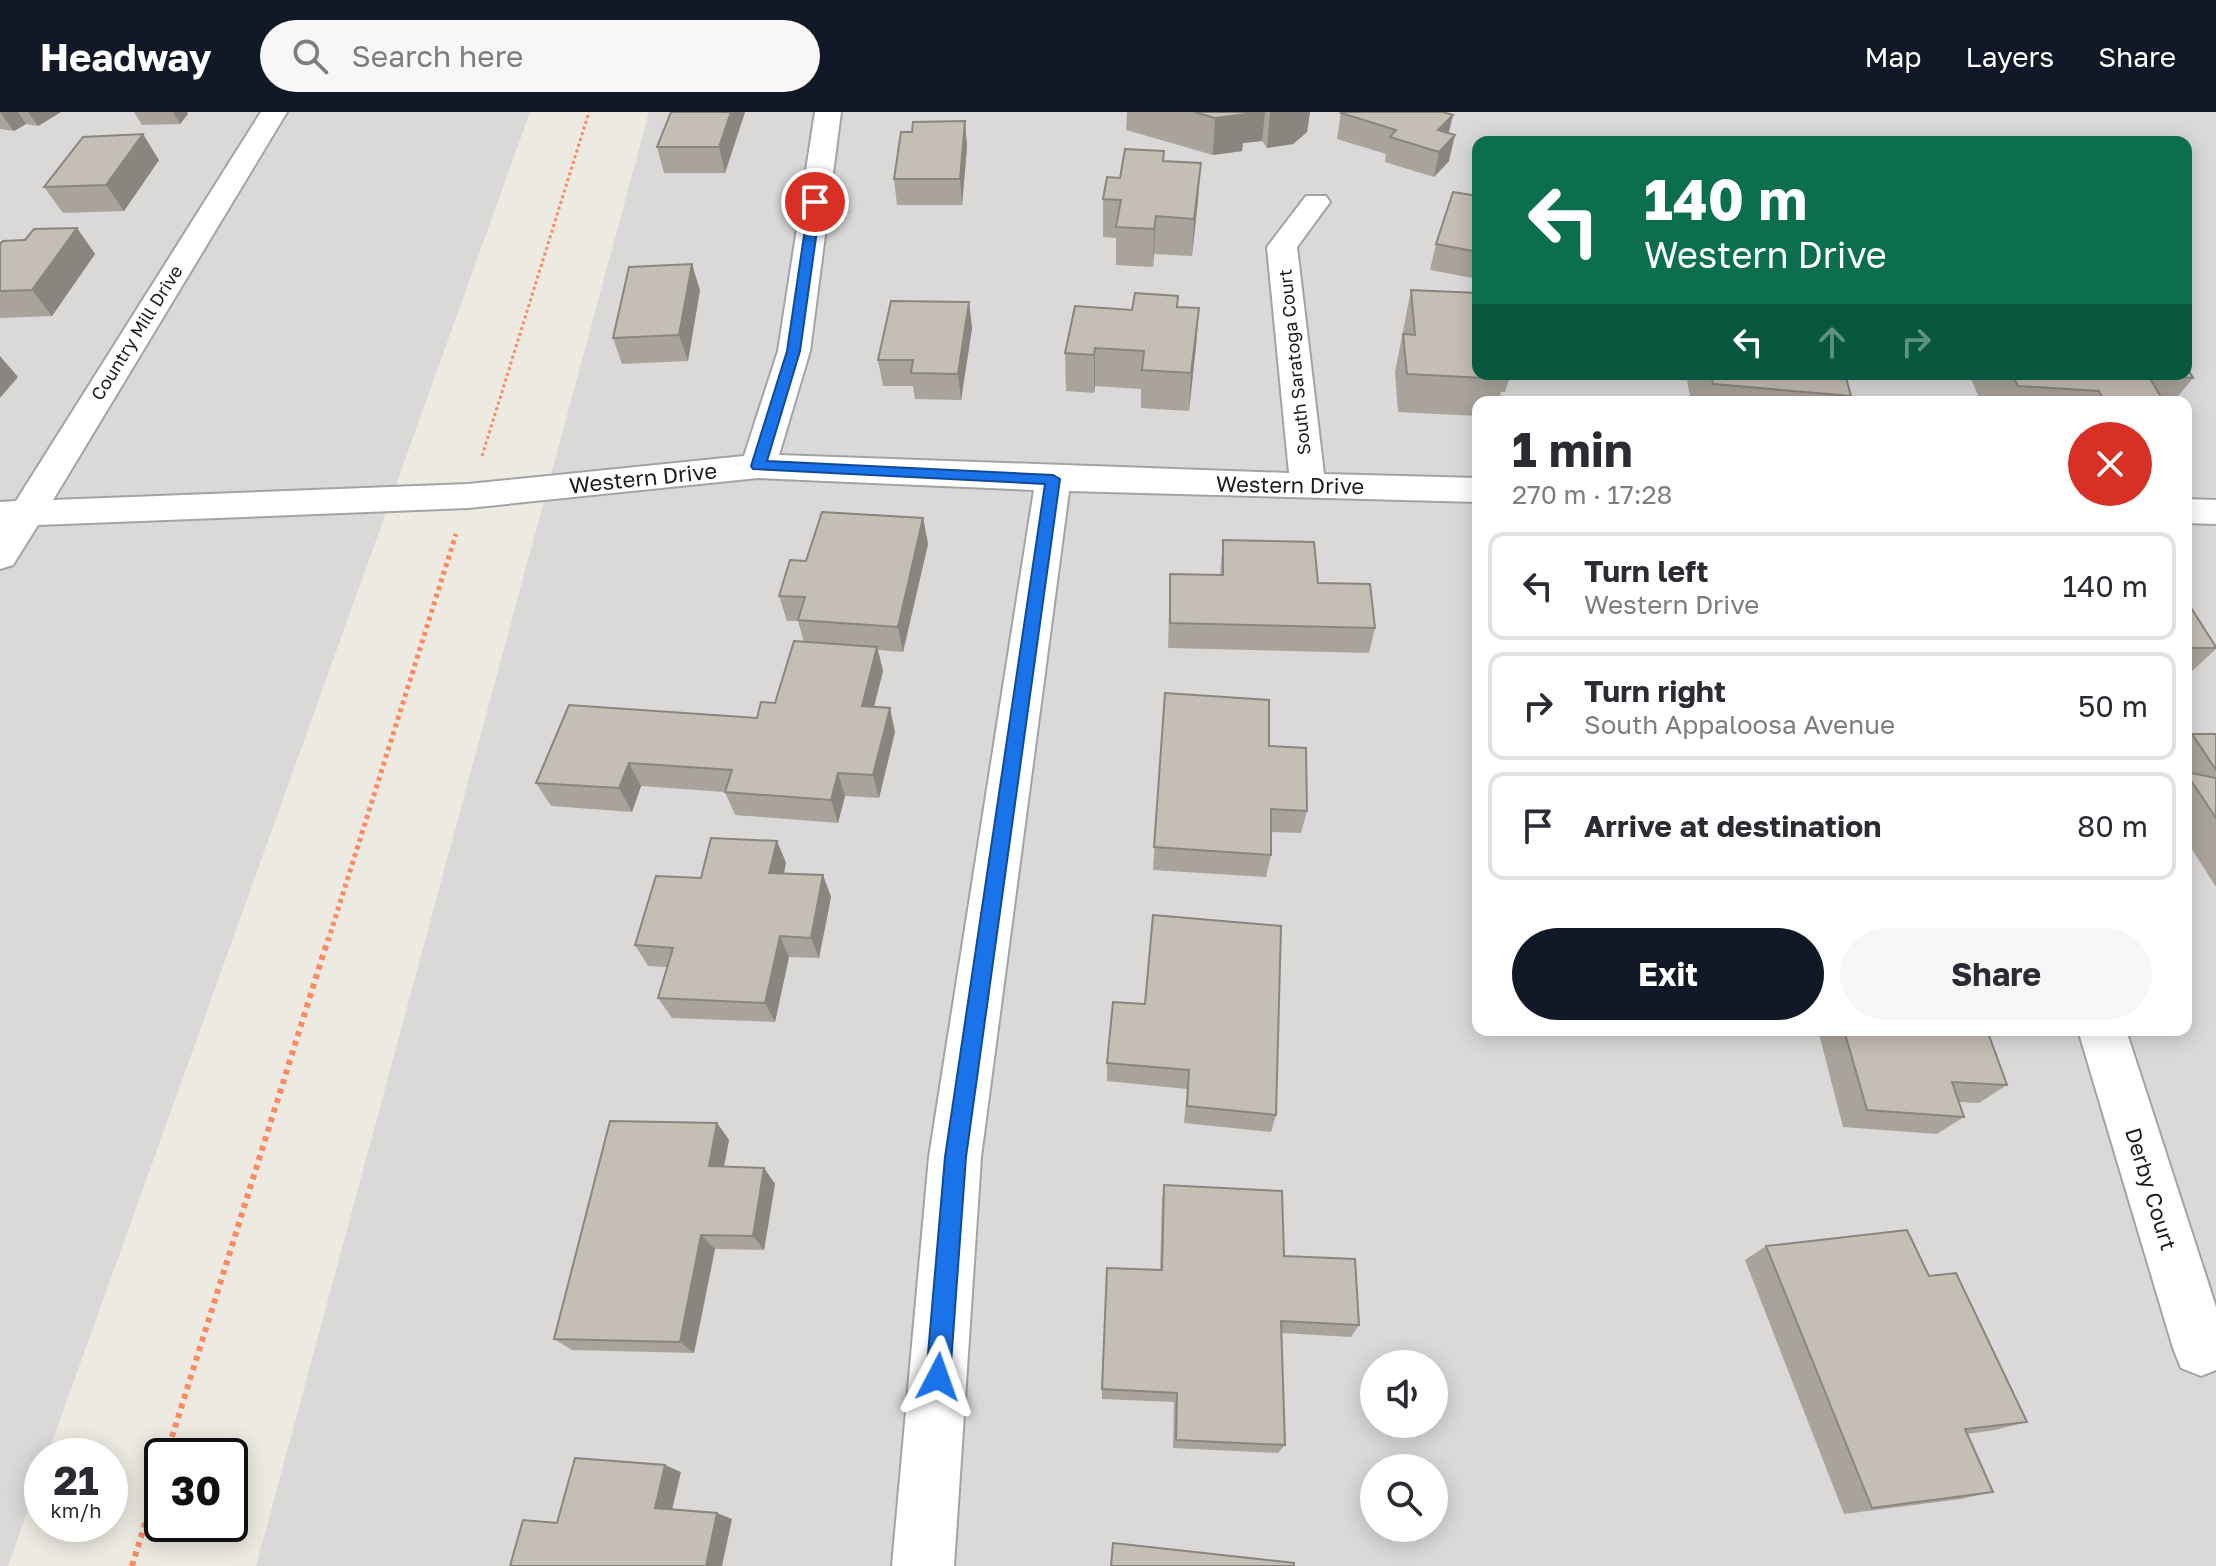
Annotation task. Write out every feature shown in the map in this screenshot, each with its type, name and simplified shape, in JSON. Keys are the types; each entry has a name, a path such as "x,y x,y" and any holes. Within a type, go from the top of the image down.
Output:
{"street":[{"name":"Country Mill Drive","path":"0,556 12,514 274,112"},
{"path":"758,466 794,351 828,112"},
{"name":"South Saratoga Court","path":"1308,486 1282,247 1316,202"},
{"name":"Western Drive","path":"12,514 468,496 758,466 1053,479 1472,490"},
{"path":"923,1566 955,1157 1053,479"},
{"path":"2192,511 2216,512"},
{"name":"Derby Court","path":"2104,1036 2201,1348"}],"path":[{"path":"478,467 589,112"},
{"path":"172,1438 459,524"},
{"path":"132,1566 144,1527"}],"shaded area":[{"path":"0,112 530,112 53,1438 24,1438 24,1521 8,1566 0,1566"},
{"path":"649,112 2216,112 2216,1566 256,1566"}],"building":[{"path":"671,112 731,112 719,147 657,147"},
{"path":"1194,112 1244,112 1246,114 1215,118"},
{"path":"1343,112 1443,112 1453,115 1438,130 1455,135 1439,152 1390,137 1396,130"},
{"path":"965,121 960,179 894,179 901,132 912,132 913,122"},
{"path":"143,134 106,185 44,187 83,137"},
{"path":"1125,149 1164,151 1163,161 1201,163 1194,219 1156,216 1154,229 1116,227 1121,200 1103,199 1107,177 1120,178"},
{"path":"1453,192 1472,195 1472,251 1436,244"},
{"path":"77,228 32,290 0,291 0,244 3,241 25,240 34,229"},
{"path":"692,264 679,335 613,338 629,267"},
{"path":"1411,290 1472,293 1472,377 1407,374 1403,334 1415,335"},
{"path":"1135,293 1178,296 1177,307 1199,308 1191,373 1142,370 1144,351 1095,348 1094,355 1065,353 1075,306 1132,310"},
{"path":"891,301 969,302 958,374 911,373 913,360 878,360"},
{"path":"1712,380 1847,380 1851,396 1713,384"},
{"path":"2015,380 2151,380 2160,396 2102,396 2099,391 2018,386"},
{"path":"822,512 923,518 898,627 798,620 805,597 779,596 790,560 806,561"},
{"path":"1223,540 1314,542 1318,583 1370,584 1375,628 1170,623 1170,574 1223,575"},
{"path":"2192,609 2216,647 2192,648"},
{"path":"794,641 877,647 862,706 890,708 873,775 838,773 831,800 725,792 732,770 629,763 619,788 536,783 569,705 757,718 761,702 775,703"},
{"path":"1165,693 1269,700 1269,746 1306,748 1307,811 1271,809 1271,855 1154,847"},
{"path":"2192,734 2216,734 2216,770"},
{"path":"2192,773 2216,778 2216,818 2192,782"},
{"path":"711,838 777,841 769,873 823,875 811,938 780,936 765,1003 658,998 673,948 635,945 656,876 701,878"},
{"path":"1153,915 1281,926 1276,1115 1187,1106 1189,1070 1107,1063 1113,1002 1145,1004"},
{"path":"1846,1036 1989,1036 2007,1085 1952,1082 1964,1117 1867,1110"},
{"path":"610,1121 717,1123 709,1166 764,1168 753,1236 701,1235 680,1342 554,1339"},
{"path":"1164,1185 1282,1191 1284,1256 1355,1259 1359,1325 1281,1321 1285,1445 1176,1440 1177,1393 1102,1389 1107,1268 1162,1270"},
{"path":"1907,1230 1929,1276 1956,1273 2027,1422 1965,1429 1993,1492 1872,1508 1766,1246"},
{"path":"575,1458 665,1465 655,1508 717,1513 706,1566 510,1566 523,1520 557,1523"},
{"path":"1113,1543 1294,1563 1294,1566 1111,1566"}],"route":[{"path":"815,202 794,351 758,466 1053,479 955,1157 938,1377"}]}
